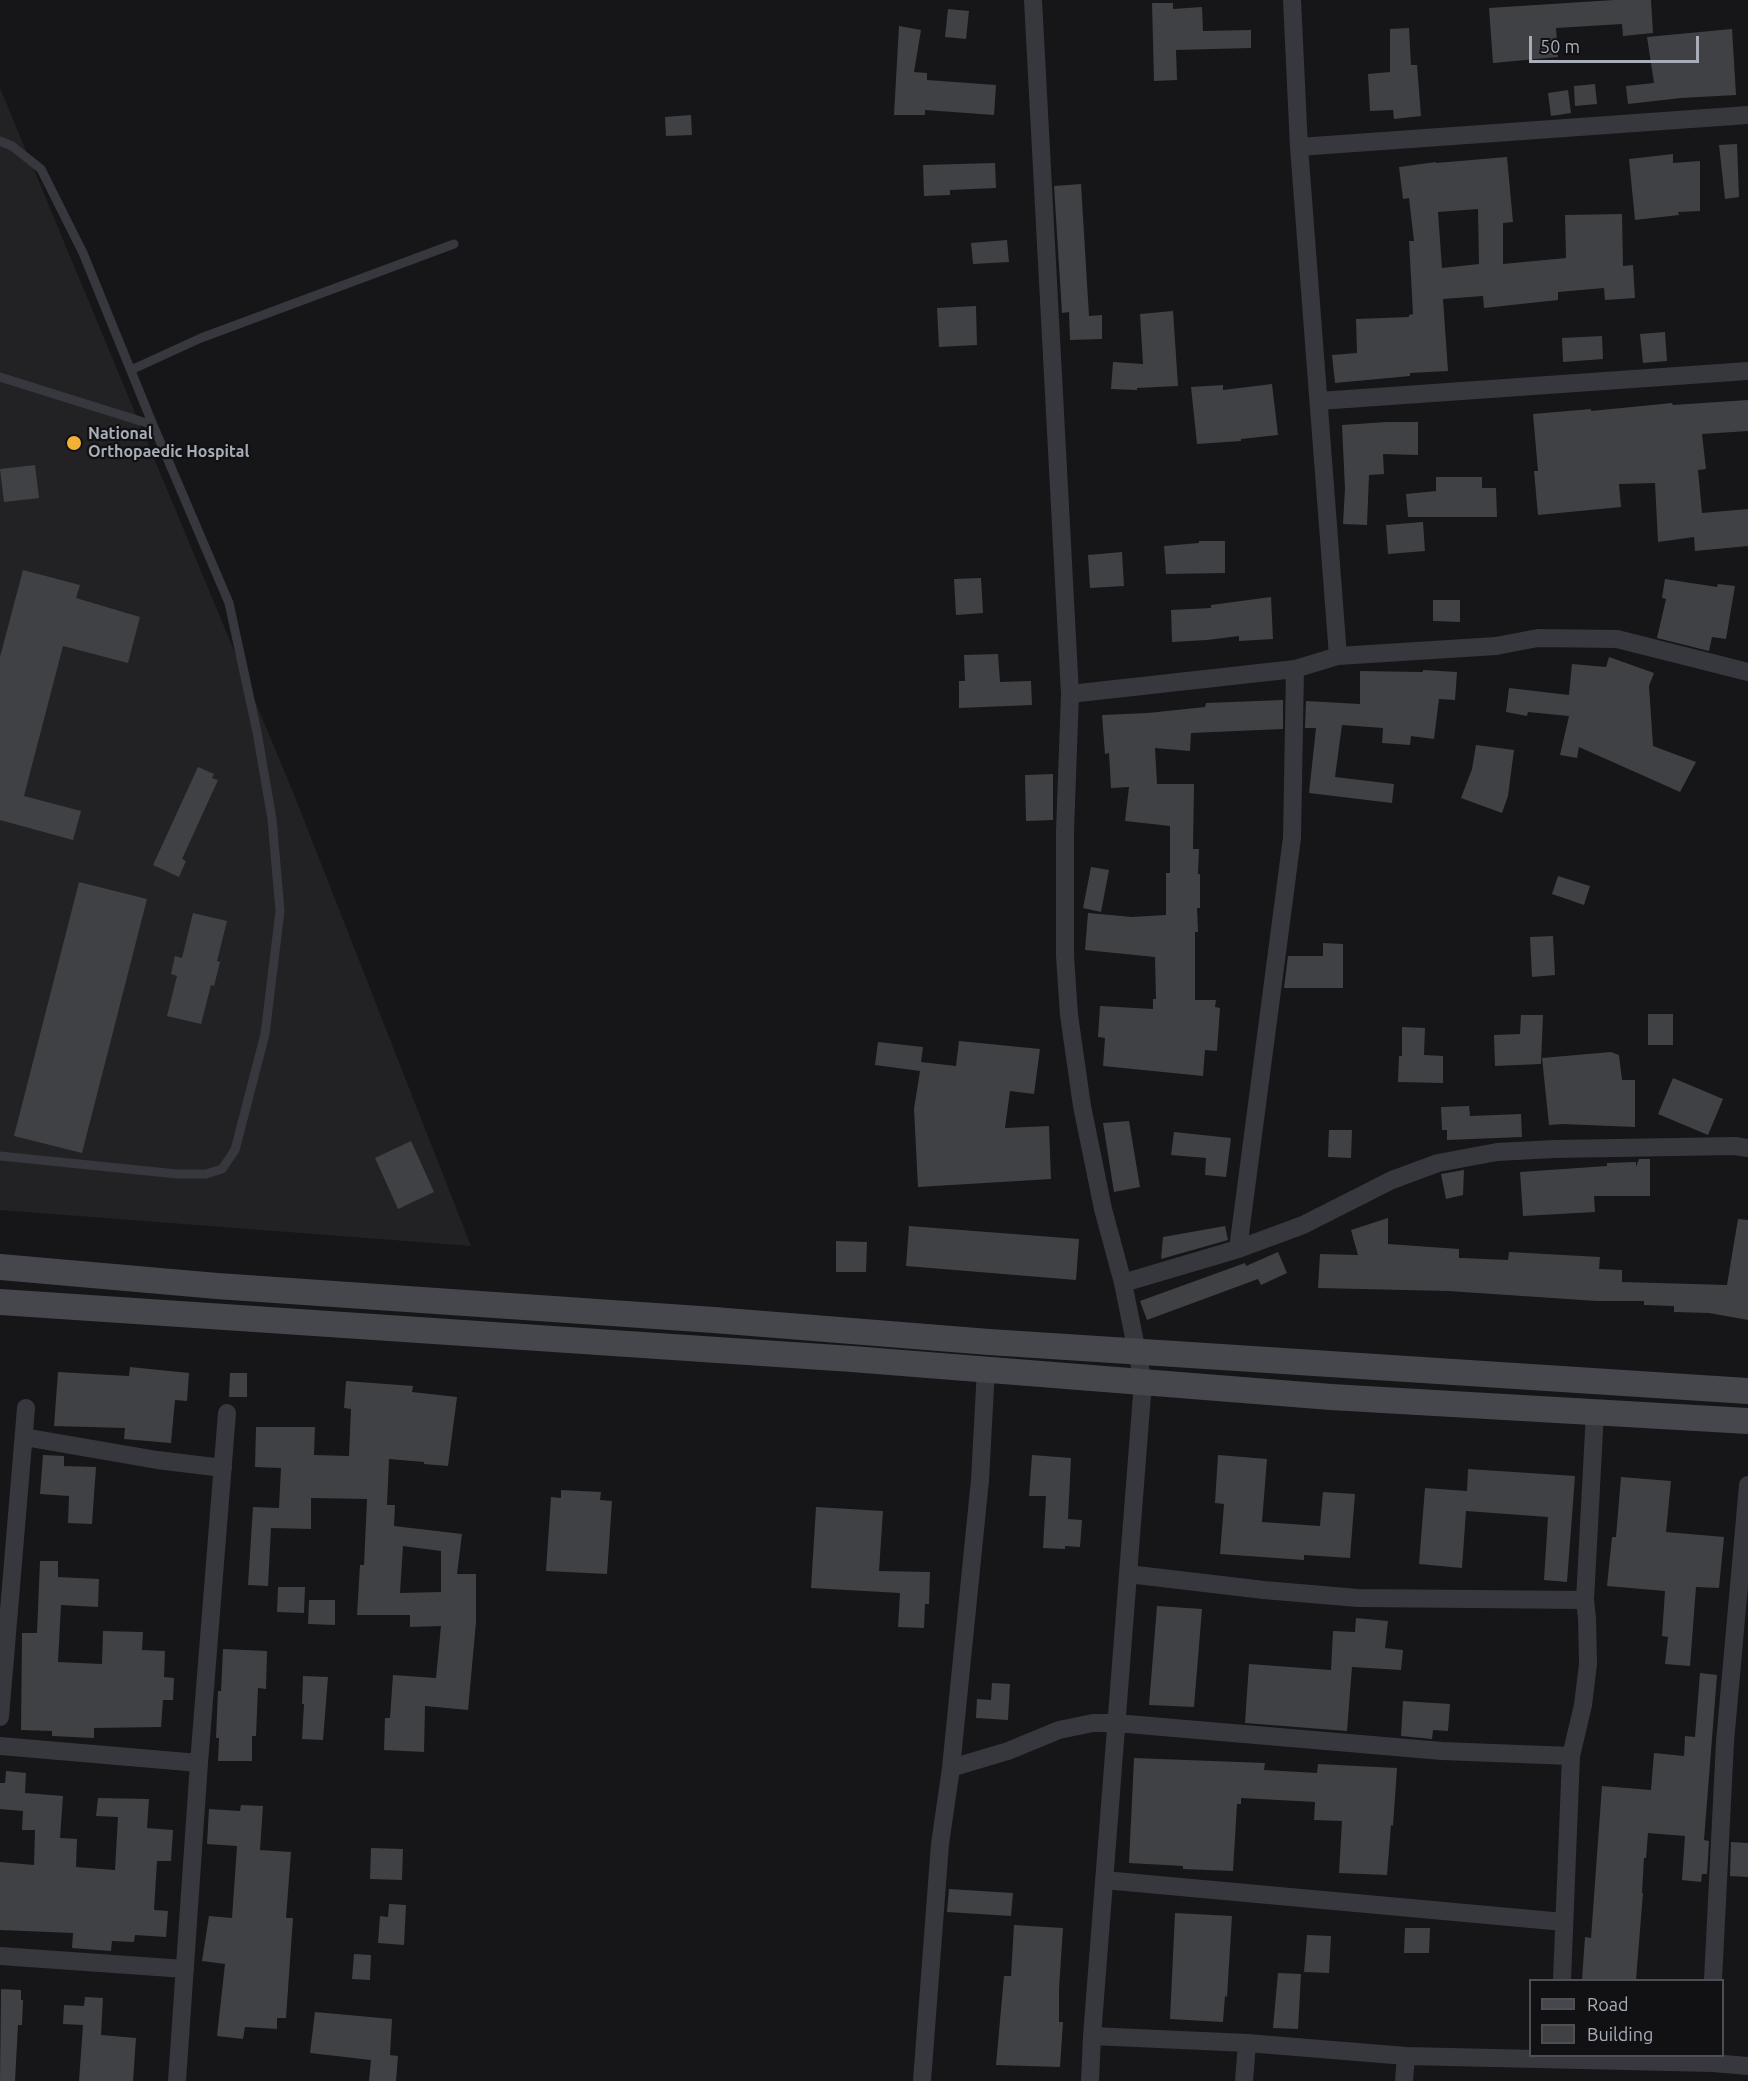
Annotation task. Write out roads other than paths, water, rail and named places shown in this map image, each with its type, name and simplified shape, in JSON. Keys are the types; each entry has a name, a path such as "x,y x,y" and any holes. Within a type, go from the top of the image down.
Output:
{"main road":[{"path":"0,1267 989,1342 1748,1390"},
{"path":"0,1302 493,1334 1331,1397 1748,1421"}],"street":[{"path":"1033,0 1070,694 1065,831 1065,956 1069,1015 1082,1106 1103,1209 1123,1283 1143,1382 1090,2081"},
{"path":"1292,0 1299,147 1338,656"},
{"path":"1299,147 1748,115"},
{"path":"1319,401 1748,371"},
{"path":"1070,694 1295,669 1338,656 1496,646 1538,638 1617,639 1748,672"},
{"path":"1238,1249 1292,838 1295,669"},
{"path":"1123,1283 1238,1249 1303,1225 1392,1180 1438,1163 1497,1152 1641,1146 1748,1148"},
{"path":"922,2081 940,1844 951,1767 980,1480 986,1370"},
{"path":"0,1717 26,1408"},
{"path":"1562,1979 1571,1756 1583,1705 1588,1664 1585,1600 1594,1412"},
{"path":"177,2081 227,1413"},
{"path":"24,1437 157,1460 223,1468"},
{"path":"1713,1979 1725,1742 1748,1485"},
{"path":"1128,1574 1358,1598 1585,1600"},
{"path":"951,1767 1008,1751 1059,1730 1093,1723 1116,1723 1443,1751 1571,1756"},
{"path":"0,1746 199,1763"},
{"path":"1104,1880 1564,1922"},
{"path":"0,1956 185,1968"},
{"path":"1092,2036 1247,2043 1406,2055 1529,2057"},
{"path":"1244,2081 1247,2043"},
{"path":"1404,2081 1406,2055"},
{"path":"1558,2057 1713,2059 1748,2066"}],"lane":[{"path":"0,141 12,146 41,169 83,254 229,603 257,732 272,819 280,911 265,1034 235,1150 222,1169 206,1174 177,1174 0,1156"},
{"path":"131,370 201,338 454,244"},
{"path":"0,377 153,425"}],"place":[{"name":"National Orthopaedic Hospital","path":"74,443"}]}
